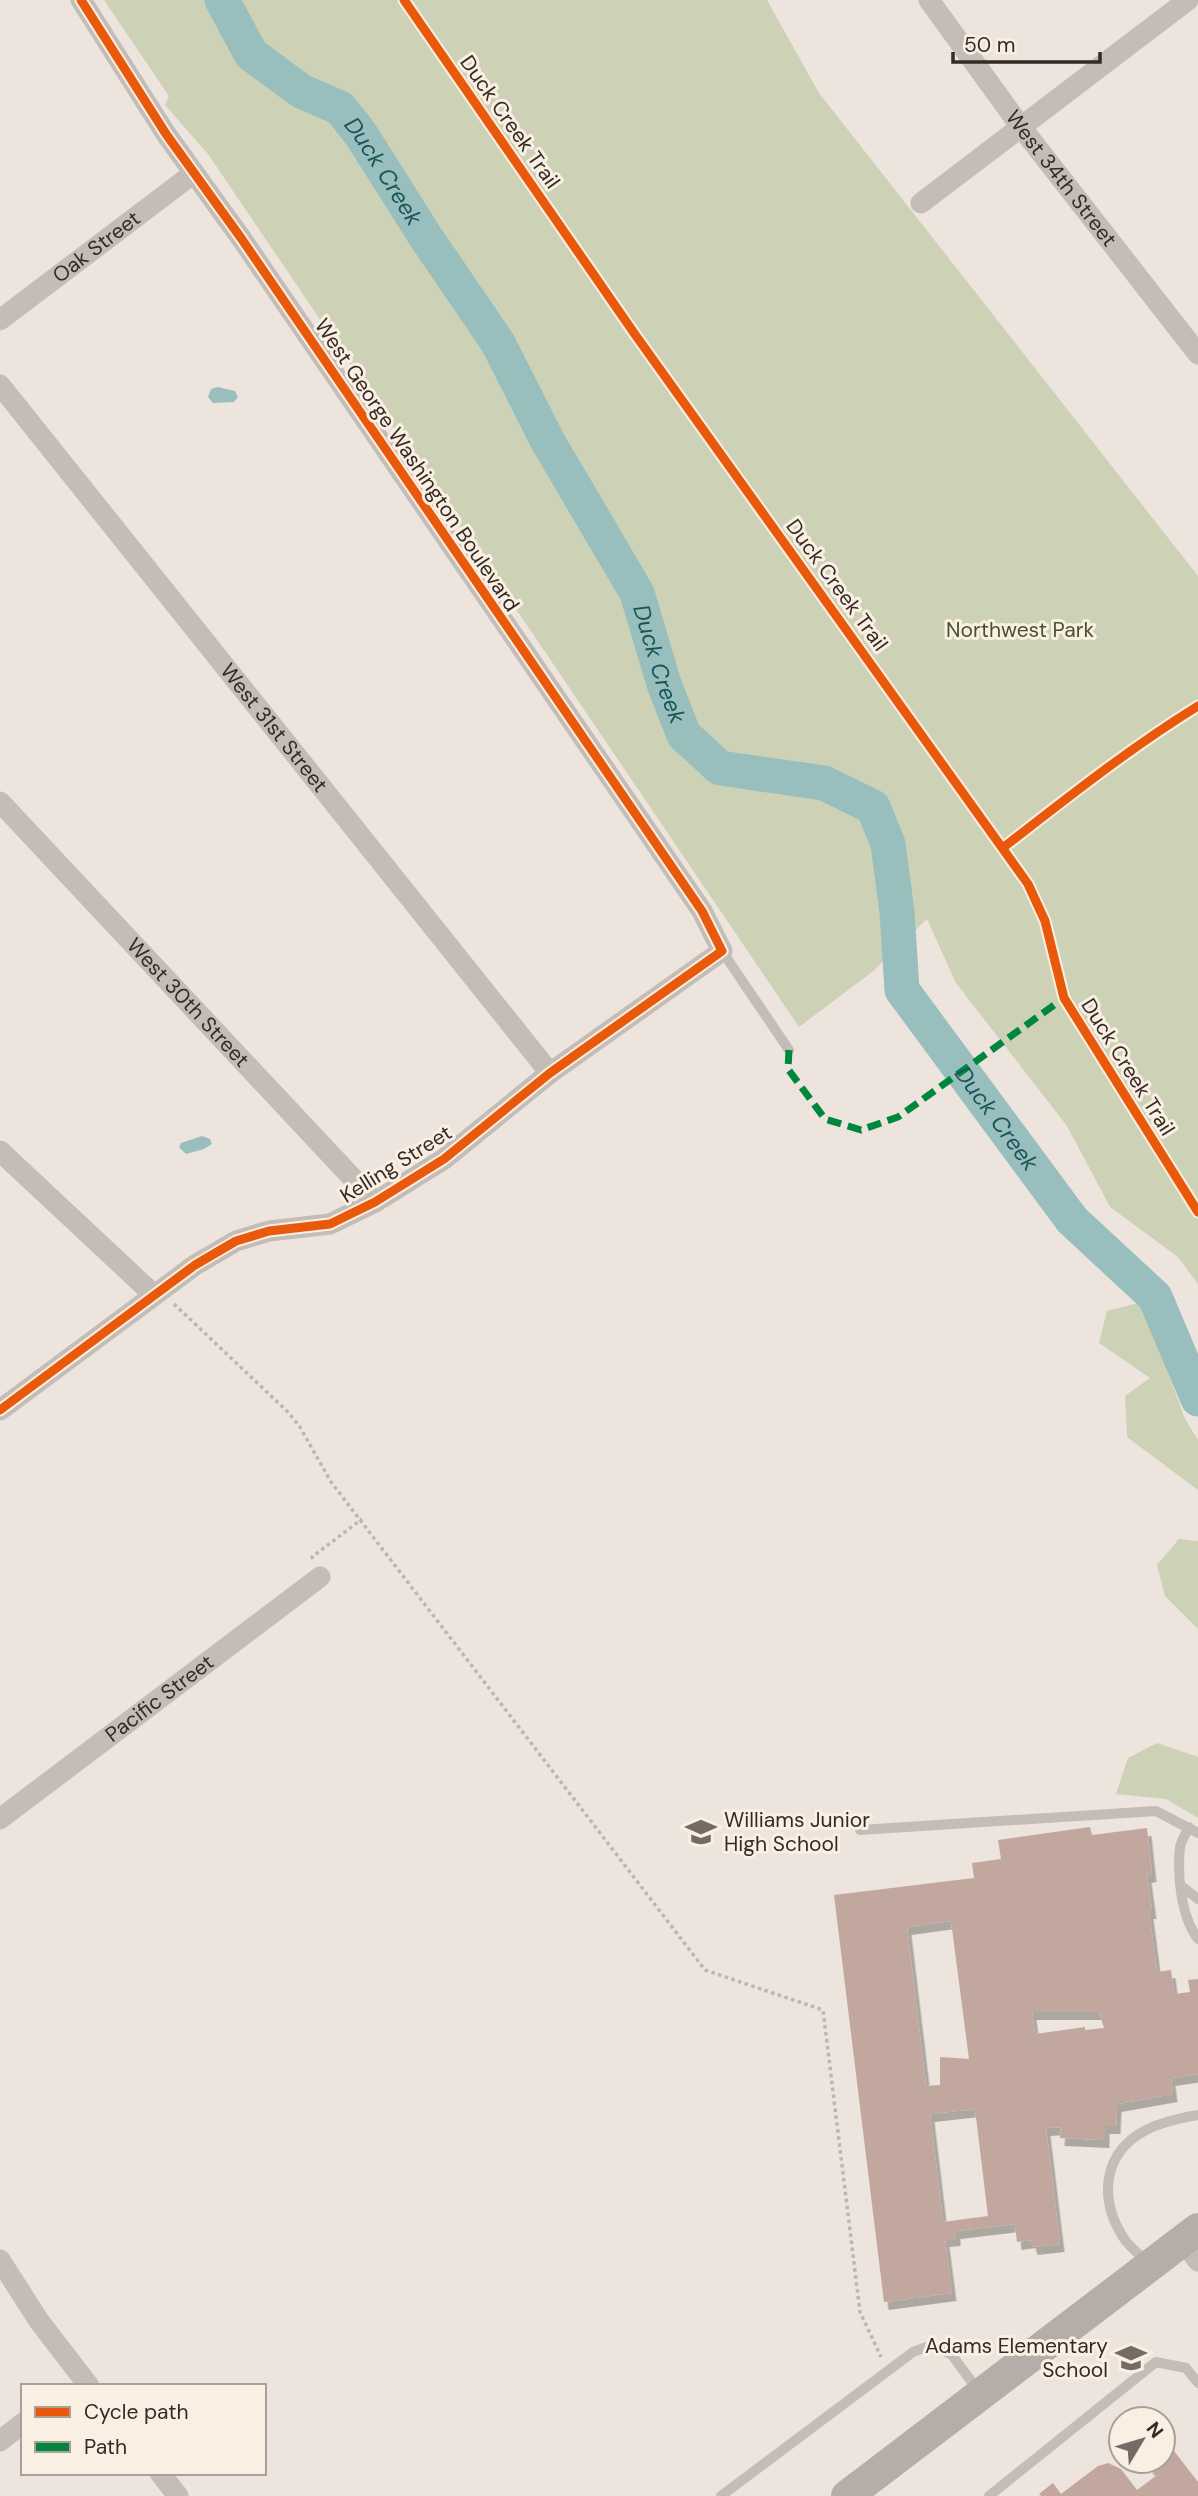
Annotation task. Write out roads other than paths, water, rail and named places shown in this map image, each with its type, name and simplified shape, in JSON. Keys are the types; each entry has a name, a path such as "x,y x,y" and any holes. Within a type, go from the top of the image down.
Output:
{"main road":[{"path":"847,2496 1150,2265 1193,2244"}],"street":[{"name":"West George Washington Boulevard","path":"81,0 166,135 241,238 694,899 722,951"},
{"name":"West 34th Street","path":"929,0 1021,127 1198,355"},
{"path":"921,202 1188,0"},
{"name":"Oak Street","path":"0,320 194,173"},
{"name":"West 31st Street","path":"0,385 550,1073"},
{"name":"West 30th Street","path":"0,802 375,1202"},
{"name":"Kelling Street","path":"0,1410 195,1265 236,1241 269,1231 330,1224 375,1202 444,1158 550,1073 722,951"},
{"path":"0,1151 154,1295"},
{"name":"Pacific Street","path":"0,1819 320,1577"},
{"path":"0,2260 80,2383"},
{"path":"0,2441 21,2425"},
{"path":"162,2475 178,2496"}],"lane":[{"path":"722,951 789,1050"},
{"path":"860,1830 1156,1811 1194,1830 1180,1845 1180,1885 1191,1929 1198,1939"},
{"path":"1180,1885 1198,1899"},
{"path":"1150,2265 1124,2239 1109,2206 1107,2182 1113,2164 1125,2147 1145,2131 1174,2120 1198,2115"},
{"path":"721,2496 914,2352 932,2345 951,2355 981,2395"},
{"path":"989,2496 1156,2361 1186,2368 1198,2383"}],"water":[{"path":"218,387 235,391 238,397 234,402 213,403 208,397 211,389"},
{"path":"202,1136 210,1139 212,1144 186,1154 179,1147 181,1143"}],"waterway":[{"name":"Duck Creek","path":"222,0 251,54 301,91 340,108 360,133 425,236 498,343 547,440 637,593 664,684 684,735 720,768 824,783 873,807 888,844 897,912 902,990 1072,1220 1155,1297 1198,1399"}],"place":[{"name":"Williams Junior High School","path":"701,1832"},
{"name":"Adams Elementary School","path":"1131,2358"}],"park label":[{"name":"Northwest Park","path":"1020,630"}]}
